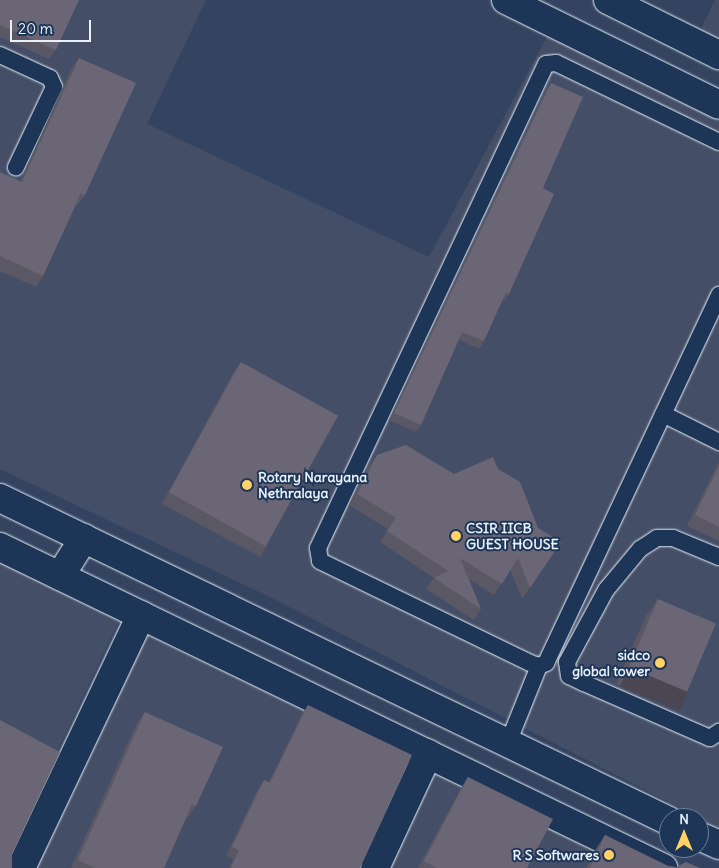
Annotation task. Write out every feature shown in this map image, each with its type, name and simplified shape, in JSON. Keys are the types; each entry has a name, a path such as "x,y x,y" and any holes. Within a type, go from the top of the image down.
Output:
{"street":[{"path":"506,0 719,105"},
{"path":"608,0 719,55"},
{"path":"0,498 659,816"},
{"path":"60,576 84,538"},
{"path":"0,547 663,868"},
{"path":"21,868 141,615"},
{"path":"375,868 428,754"}],"lane":[{"path":"0,55 50,78 54,87 16,167"},
{"path":"539,666 320,561 318,548 546,64 556,63 719,142"},
{"path":"508,743 539,666 546,663 719,295"},
{"path":"663,414 719,442"},
{"path":"719,557 673,538 657,538 640,549 606,590 567,662 569,676 584,683 710,738 719,732"}],"shaded area":[{"path":"0,0 206,0 147,124 429,257 548,35 719,120 719,828 709,823 709,808 680,808 272,598 0,469"},
{"path":"715,0 719,0 719,41 700,31"},
{"path":"0,558 121,616 2,868 0,868"},
{"path":"145,634 635,868 30,868"}],"building":[{"path":"0,0 79,0 56,50 0,25"},
{"path":"79,58 136,83 85,195 81,193 43,276 0,256 0,172 22,182"},
{"path":"551,83 583,97 543,188 554,194 509,294 506,292 484,341 462,332 421,425 394,413"},
{"path":"241,362 338,416 266,546 169,492"},
{"name":"CSIR IICB GUEST HOUSE","path":"406,445 454,474 493,457 498,469 520,482 538,528 561,542 530,588 518,558 502,584 460,558 481,609 434,578 448,571 387,531 396,518 357,494 377,455"},
{"path":"719,466 719,527 695,515"},
{"name":"sidco global tower","path":"658,599 716,624 687,692 629,667"},
{"path":"308,705 412,755 360,868 231,868 239,850 232,847 264,780 270,783"},
{"path":"145,712 223,747 196,806 192,804 164,868 95,868 78,860"},
{"path":"0,720 60,752 12,854 12,868 0,868"},
{"path":"468,777 553,819 527,868 437,868 424,861"},
{"path":"605,835 668,866 676,867 686,862 700,868 590,868"}],"place":[{"name":"Rotary Narayana Nethralaya","path":"247,485"},
{"name":"CSIR IICB GUEST HOUSE","path":"456,536"},
{"name":"sidco global tower","path":"660,663"},
{"name":"R S Softwares","path":"609,855"}]}
